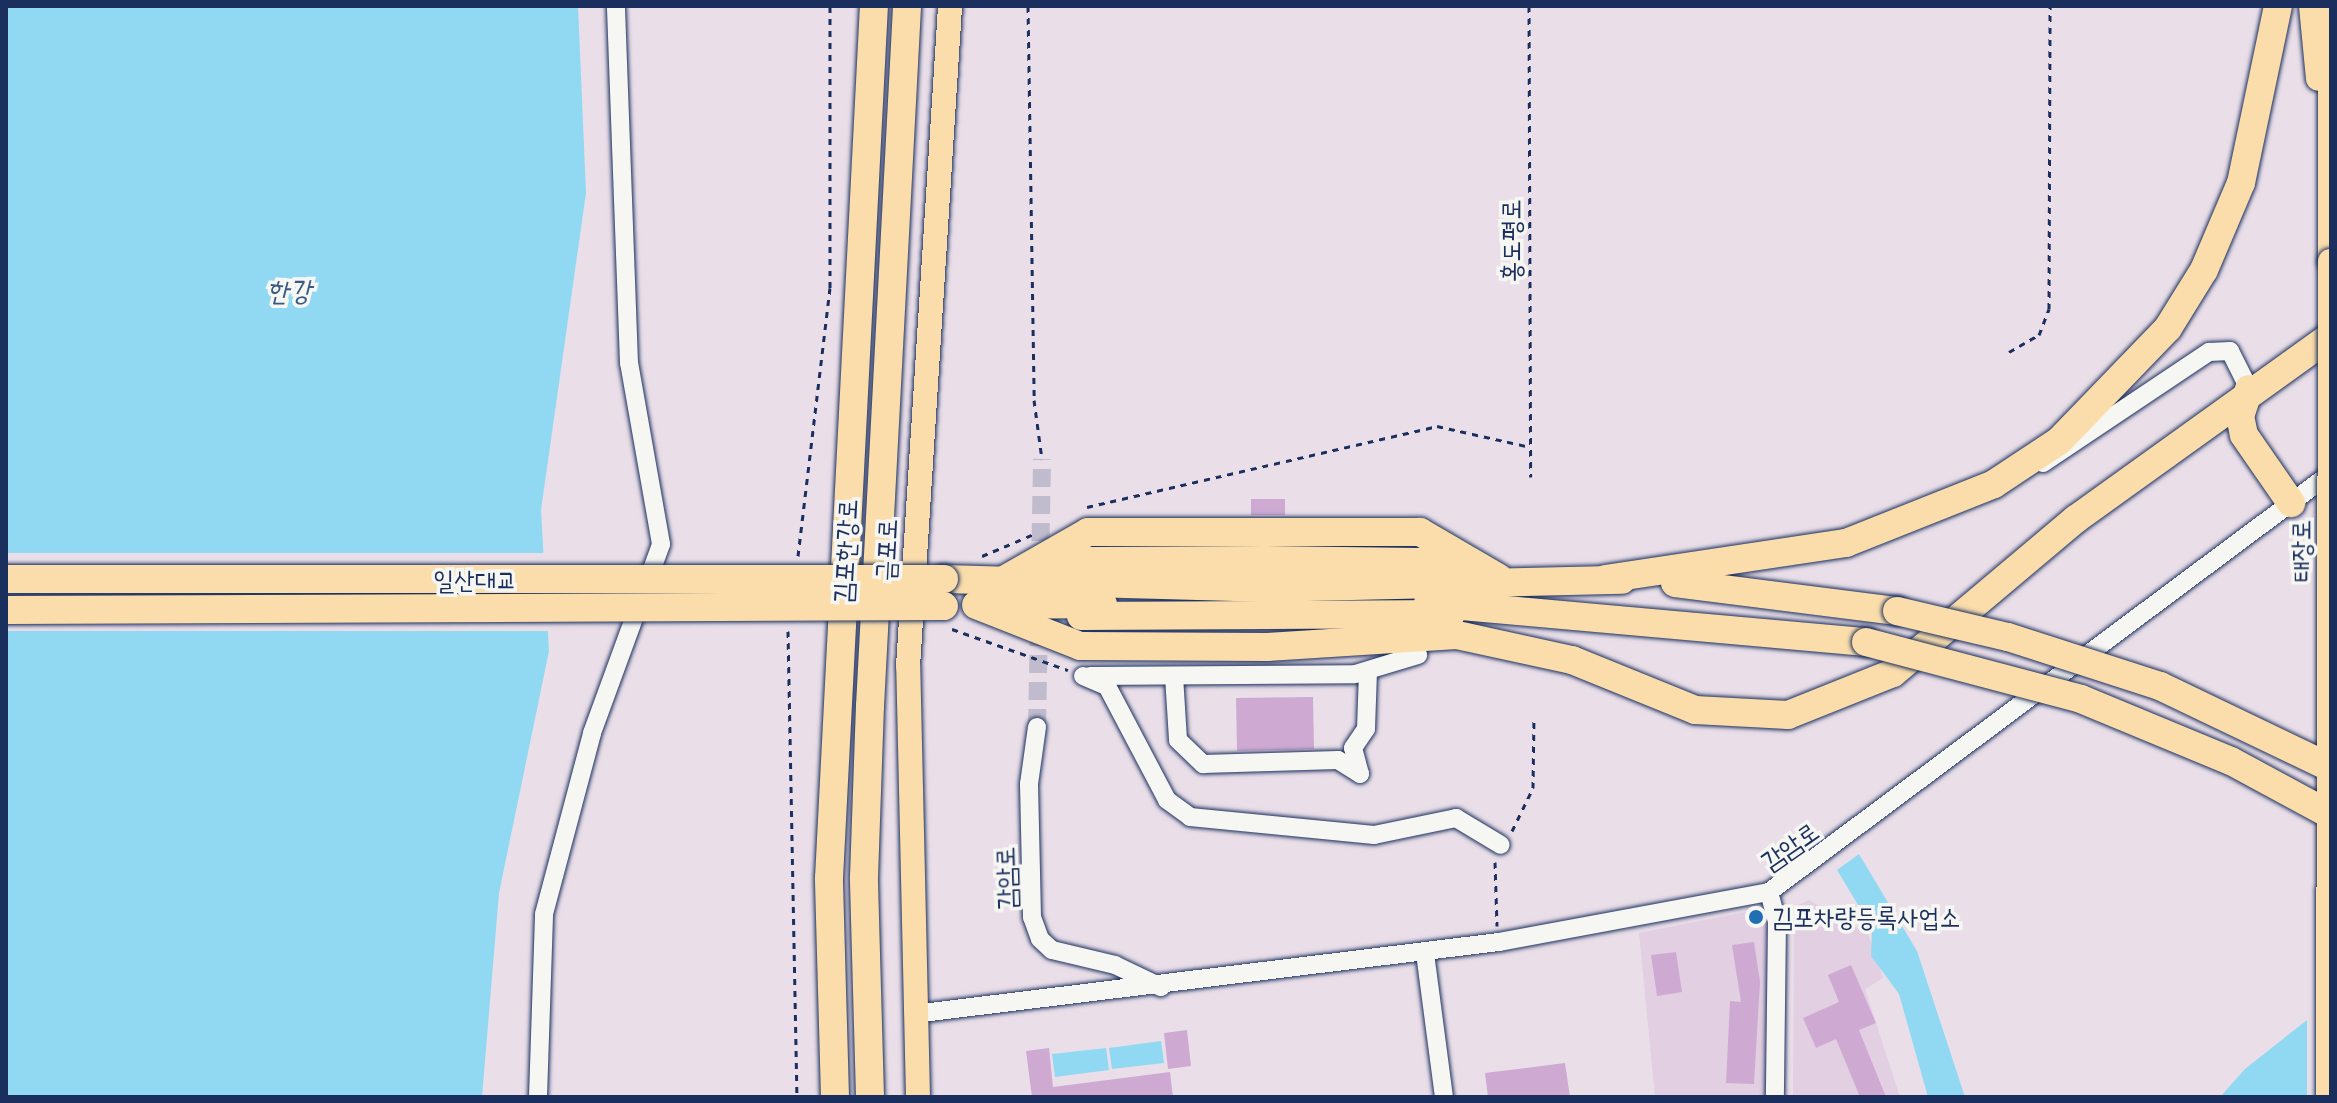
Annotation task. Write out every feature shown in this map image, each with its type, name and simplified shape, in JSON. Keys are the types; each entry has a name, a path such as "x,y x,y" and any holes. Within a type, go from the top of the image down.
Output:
{"highway":[{"name":"김포한강로","path":"835,1097 829,878 874,6"},
{"name":"김포한강로","path":"870,1097 865,846 907,6"},
{"path":"1605,579 1846,543 1982,489 2059,441 2106,399 2168,328 2204,270 2241,183 2278,6"},
{"path":"976,605 1080,646 1267,647 1457,635 1572,660 1695,710 1756,717 1816,708 1893,673 2195,428 2331,336"},
{"path":"2249,389 2240,416 2244,435 2291,503"},
{"path":"2195,428 2225,425 2244,435"},
{"path":"944,605 1004,580 1088,532 1420,532 1499,578"},
{"path":"1004,580 1277,588 1458,586 1499,578 1605,579 1745,587 1897,611 2147,681 2331,768"},
{"name":"일산대교","path":"6,579 944,605"},
{"path":"944,605 1456,603 1866,642 2081,699 2231,761 2331,815"},
{"name":"일산대교","path":"6,610 944,605"},
{"path":"976,605 1083,661 1267,664 1418,655 1505,610"}],"main road":[{"name":"금포로","path":"918,1097 908,667 950,6"},
{"path":"2311,6 2330,124"},
{"name":"태장로","path":"2328,1097 2330,6"}],"street":[{"path":"538,1097 544,914 592,733 661,544 629,363 616,6"},
{"path":"1982,489 2067,453 2209,352 2230,351 2249,389"},
{"name":"감암로","path":"914,1014 1164,988 1425,953 1769,892 2331,473"},
{"path":"1083,676 1368,672 1418,655"},
{"path":"1174,676 1178,740 1203,764 1338,760 1360,774 1353,748 1366,729 1368,672"},
{"path":"1083,676 1107,686 1167,800 1190,817 1374,835 1456,818 1501,845"},
{"name":"감암로","path":"1037,727 1029,784 1032,917 1040,939 1052,950 1115,965 1164,988"},
{"path":"1769,892 1777,922 1775,1097"},
{"path":"1425,953 1444,1097"}],"path":[{"path":"796,570 825,369 830,6"},
{"path":"1028,6 1034,400 1042,459"},
{"name":"홍도평로","path":"1529,6 1531,477"},
{"path":"2009,352 2039,335 2049,309 2050,6"},
{"path":"1078,512 1107,499 1212,482 1437,426 1530,447"},
{"path":"976,558 1042,531"},
{"path":"944,605 979,635 1083,676"},
{"path":"789,628 797,1097"},
{"path":"1499,942 1493,889 1501,845 1530,803 1534,717"}],"shaded area":[{"path":"1809,900 1868,934 1883,978 1865,989 1900,1097 1793,1097 1794,924 1798,905"},
{"path":"1752,911 1769,929 1766,1097 1655,1097 1639,933"}],"water":[{"name":"한강","path":"6,6 578,6 586,193 541,510 549,651 499,893 482,1097 6,1097"},
{"path":"1859,854 1917,951 1965,1097 1928,1097 1899,994 1871,956 1872,928 1837,870"},
{"path":"2331,1001 2331,1097 2220,1097 2245,1069"},
{"path":"1161,1041 1164,1063 1112,1069 1109,1048"},
{"path":"1106,1048 1109,1070 1055,1077 1052,1054"}],"pier":[{"path":"6,553 544,553 552,631 6,631"},
{"path":"2329,998 2331,1097 2307,1097 2307,1015"}],"building":[{"path":"1251,499 1285,499 1285,515 1251,515"},
{"path":"1313,697 1314,749 1237,751 1236,698"},
{"path":"1754,942 1760,982 1754,1084 1726,1083 1730,1001 1741,1002 1732,945"},
{"path":"1676,952 1682,992 1657,996 1651,955"},
{"path":"1851,965 1876,1023 1859,1030 1886,1097 1860,1097 1836,1039 1816,1048 1803,1018 1839,1002 1828,975"},
{"path":"1187,1030 1191,1066 1168,1069 1164,1033"},
{"path":"1049,1048 1053,1087 1170,1072 1173,1097 1032,1097 1026,1051"},
{"path":"1565,1063 1570,1097 1488,1097 1485,1073"}],"tunnel":[{"path":"1040,568 1042,459"},
{"path":"1037,727 1039,621"}],"place":[{"name":"김포차량등록사업소","path":"1756,917"}]}
